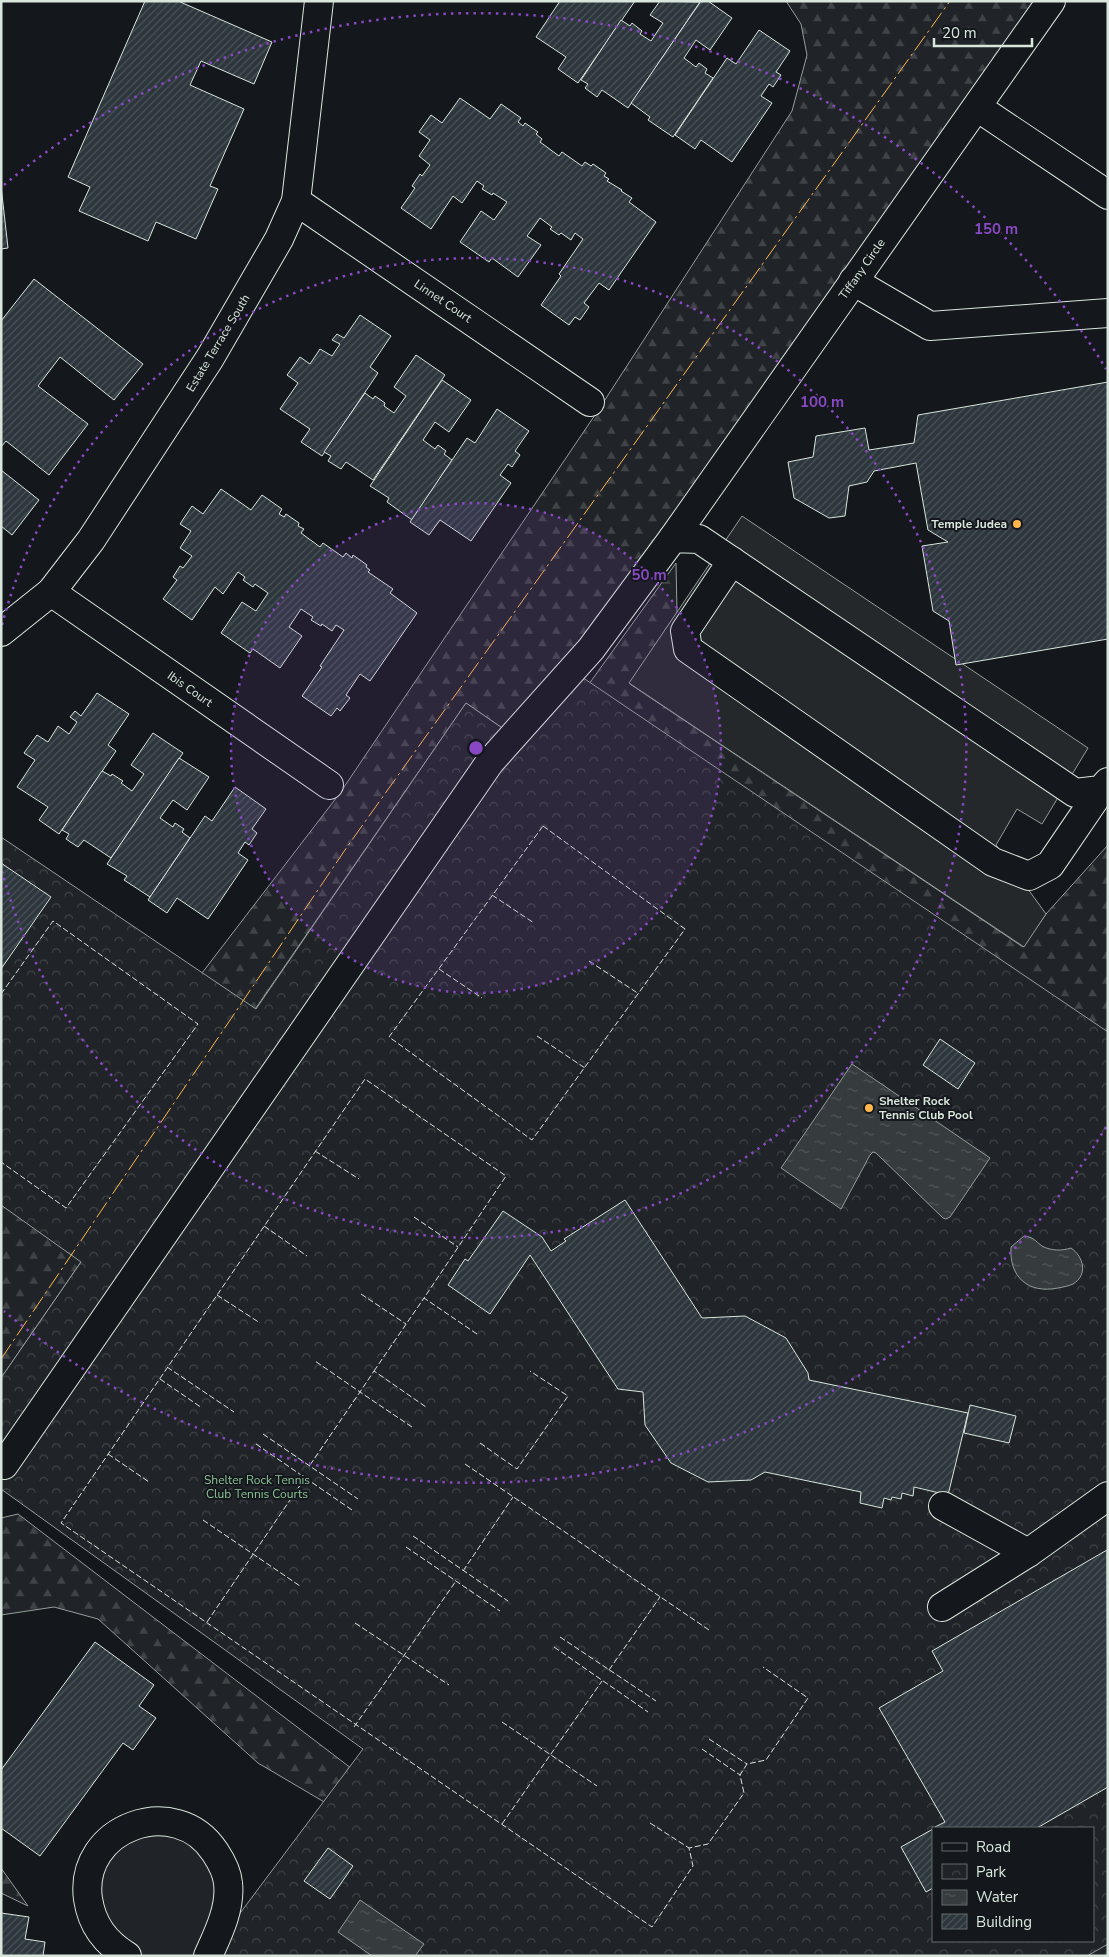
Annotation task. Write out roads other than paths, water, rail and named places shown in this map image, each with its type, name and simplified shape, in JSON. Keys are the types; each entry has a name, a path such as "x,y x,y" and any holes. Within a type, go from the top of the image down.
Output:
{"street":[{"name":"Estate Terrace South","path":"1,632 51,592 91,540 210,358 279,239 296,201 319,1"},
{"name":"Tiffany Circle","path":"4,1465 490,762 591,649 673,538 1051,1"},
{"path":"977,107 1108,195"},
{"name":"Linnet Court","path":"296,201 590,402"},
{"path":"853,281 930,326 1108,313"},
{"path":"673,538 699,539 1075,793 1104,786"},
{"path":"732,561 685,631 688,649 993,862 1029,876 1050,865 1104,786"},
{"name":"Ibis Court","path":"51,592 328,785"},
{"path":"942,1607 1028,1553 1108,1496"},
{"path":"943,1506 1028,1553"},
{"path":"128,1956 119,1951 102,1934 90,1914 87,1890 90,1870 98,1852 111,1838 128,1827 147,1821 170,1821 191,1829 209,1843 222,1861 228,1883 226,1906 219,1932 208,1956"}],"water":[{"name":"Shelter Rock Tennis Club Pool","path":"852,1064 990,1158 950,1217 943,1218 873,1152 841,1209 781,1168"},
{"path":"1024,1236 1032,1238 1049,1249 1071,1248 1081,1261 1082,1271 1078,1280 1068,1286 1058,1288 1047,1289 1029,1286 1017,1275 1011,1258 1011,1247"},
{"path":"360,1900 424,1944 415,1956 372,1956 338,1932"}],"place":[{"name":"Temple Judea","path":"1017,524"},
{"name":"Shelter Rock Tennis Club Pool","path":"869,1108"}],"park label":[{"name":"Shelter Rock Tennis Club Tennis Courts","path":"257,1487"}]}
